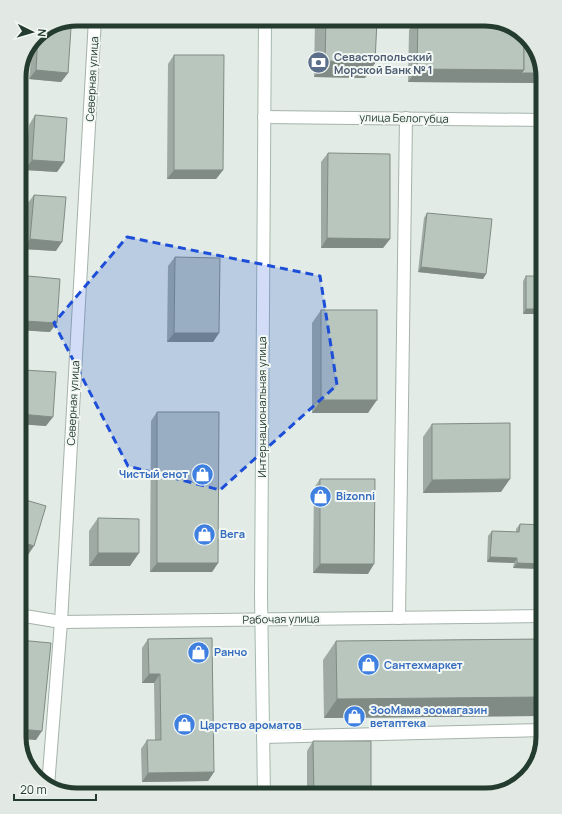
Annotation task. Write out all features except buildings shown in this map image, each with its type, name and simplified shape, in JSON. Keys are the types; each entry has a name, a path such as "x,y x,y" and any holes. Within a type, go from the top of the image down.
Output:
{"street":[{"name":"Северная улица","path":"49,779 61,622 95,26"},
{"name":"Интернациональная улица","path":"264,788 261,619 265,26"},
{"name":"улица Белогубца","path":"264,117 536,120"},
{"path":"399,618 406,118"},
{"name":"Рабочая улица","path":"26,616 61,622 536,616"},
{"path":"263,737 536,730"}],"highlighted area":[{"path":"127,237 320,276 337,385 220,490 128,466 54,323"}],"place":[{"name":"Севастопольский Морской Банк № 1","path":"319,63"},
{"name":"Чистый енот","path":"203,474"},
{"name":"Bizonni","path":"320,496"},
{"name":"Вега","path":"204,534"},
{"name":"Ранчо","path":"198,652"},
{"name":"Сантехмаркет","path":"369,665"},
{"name":"ЗооМама зоомагазин ветаптека","path":"354,716"},
{"name":"Царство ароматов","path":"184,725"}]}
